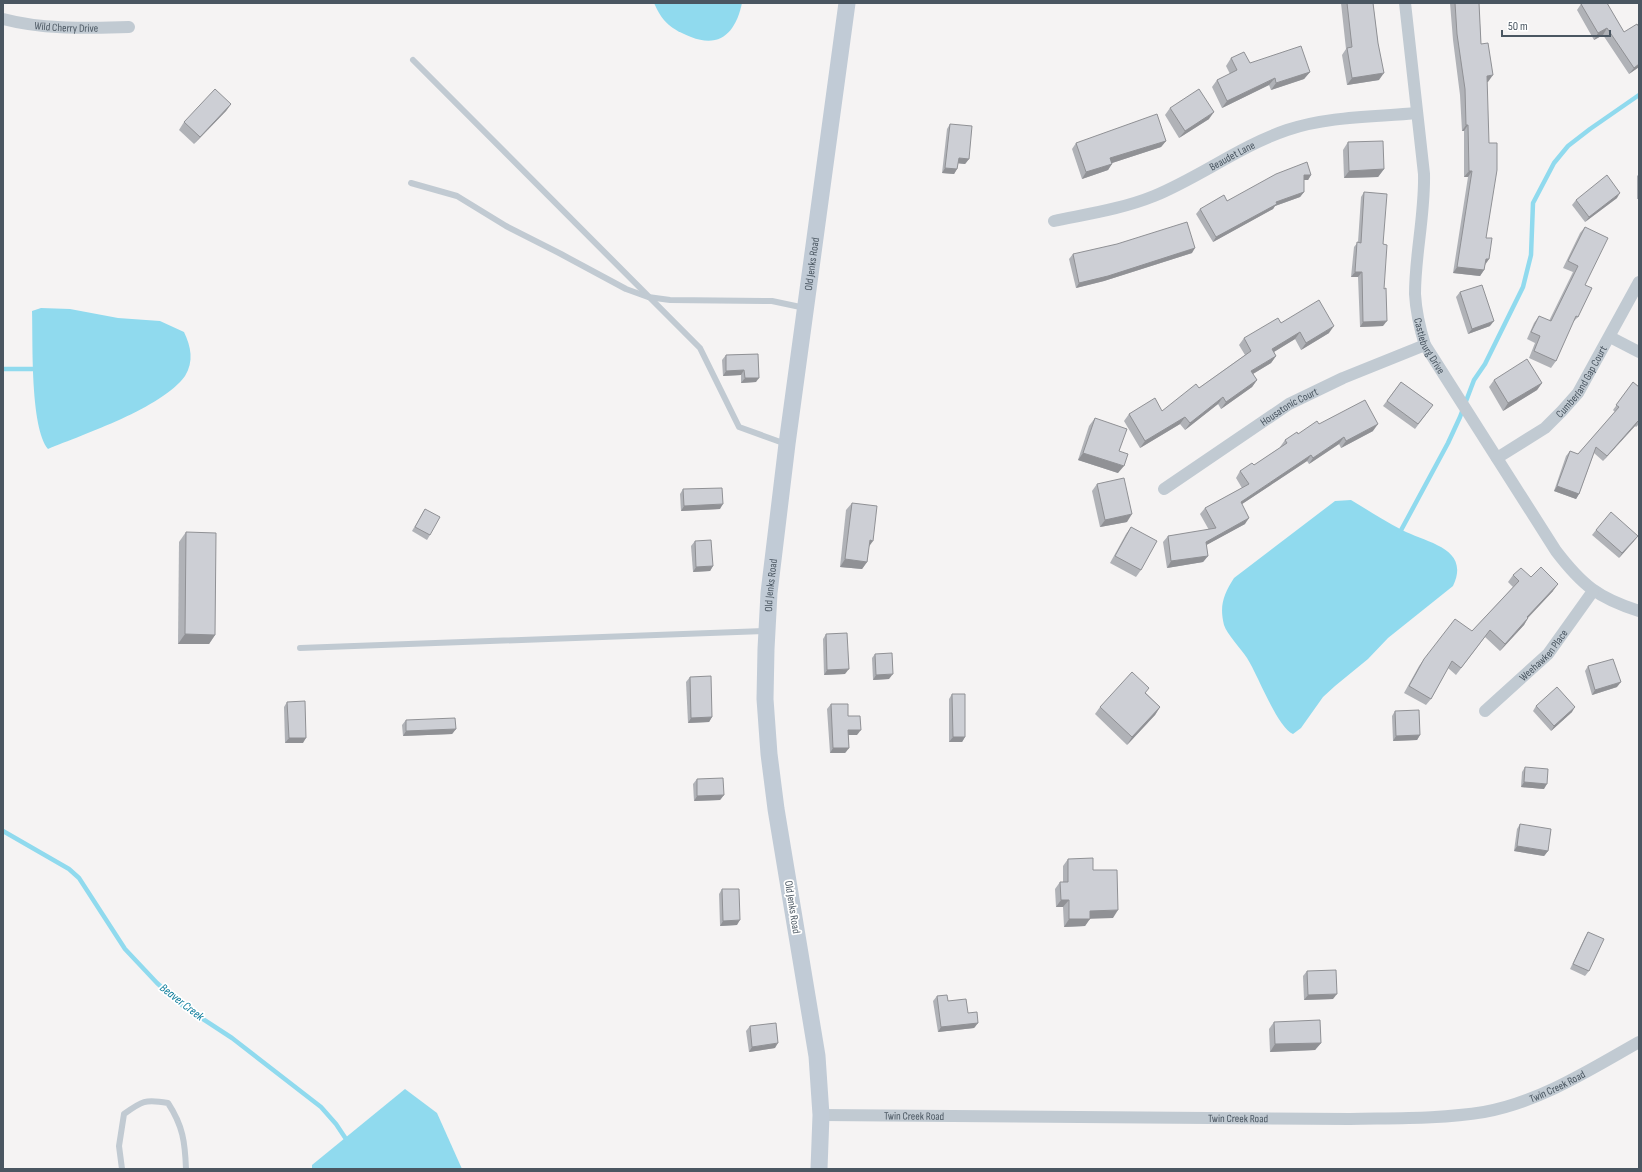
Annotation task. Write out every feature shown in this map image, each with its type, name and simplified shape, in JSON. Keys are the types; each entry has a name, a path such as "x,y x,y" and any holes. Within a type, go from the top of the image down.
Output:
{"street":[{"name":"Old Jenks Road","path":"819,1169 821,1115 817,1056 776,809 769,754 765,699 766,631 769,593 787,444 847,3"},
{"name":"Castleburg Drive","path":"1405,3 1424,174 1425,199 1416,294 1416,310 1425,346 1556,551 1574,574 1593,591 1618,604 1639,611"},
{"name":"Wild Cherry Drive","path":"3,19 47,27 130,26"},
{"name":"Beaudet Lane","path":"1054,221 1116,208 1153,196 1266,138 1289,130 1328,122 1417,113"},
{"name":"Cumberland Gap Court","path":"1497,458 1545,428 1562,412 1578,393 1639,282"},
{"path":"1610,337 1639,352"},
{"name":"Housatonic Court","path":"1164,489 1289,404 1343,378 1425,346"},
{"name":"Weehawken Place","path":"1485,711 1548,654 1593,591"},
{"name":"Twin Creek Road","path":"821,1115 1305,1119 1419,1117 1464,1114 1484,1112 1503,1107 1544,1092 1579,1076 1639,1042"}],"lane":[{"path":"413,60 700,348 739,427 787,444"},
{"path":"412,183 457,196 506,226 562,254 626,289 648,297 670,300 772,301 806,308"},
{"path":"300,648 766,631"},
{"path":"122,1169 118,1146 124,1114 142,1101 155,1101 168,1103 177,1116 185,1142 186,1169"}],"water":[{"path":"654,3 742,3 736,22 731,29 726,35 711,41 691,37 673,28 664,20"},
{"path":"41,308 70,309 118,318 160,321 184,332 190,349 190,365 188,370 185,376 174,388 159,399 121,419 48,449 42,438 35,404 32,311"},
{"path":"1351,500 1395,527 1434,543 1444,549 1451,555 1456,563 1457,573 1453,586 1388,638 1368,659 1323,697 1301,728 1293,734 1281,722 1247,658 1226,629 1222,611 1223,600 1234,578 1335,501"},
{"path":"405,1089 437,1113 462,1169 312,1169 312,1165"}],"building":[{"path":"1347,3 1373,3 1378,43 1384,73 1352,78 1347,48 1352,47"},
{"path":"1455,3 1479,3 1481,44 1488,43 1493,75 1487,76 1489,143 1497,143 1497,170 1486,238 1492,238 1489,259 1486,259 1484,270 1457,267 1472,171 1469,171 1468,125 1466,125 1465,89 1457,34"},
{"path":"1607,3 1624,32 1637,24 1639,27 1639,64 1634,68 1607,28 1598,33 1581,4"},
{"path":"1301,46 1310,72 1276,83 1275,78 1227,101 1217,80 1237,70 1231,58 1244,52 1250,63"},
{"path":"215,89 231,104 200,137 184,122"},
{"path":"1199,89 1214,112 1185,131 1170,108"},
{"path":"1157,114 1166,141 1110,158 1112,164 1086,172 1076,143"},
{"path":"950,124 972,126 969,159 959,158 957,169 945,168"},
{"path":"1383,141 1384,169 1349,171 1348,142"},
{"path":"1307,162 1311,175 1304,175 1304,192 1276,202 1277,204 1216,237 1200,209 1224,195 1227,201 1276,174"},
{"path":"1607,175 1620,193 1589,217 1576,200"},
{"path":"1364,192 1387,194 1383,244 1387,245 1384,289 1386,288 1387,321 1363,322 1362,272 1355,272 1357,242 1361,243"},
{"path":"1187,222 1195,248 1108,276 1079,283 1073,254 1117,244"},
{"path":"1585,227 1608,238 1585,285 1592,288 1578,317 1576,316 1556,361 1534,351 1540,336 1531,332 1539,316 1551,321 1578,266 1568,261"},
{"path":"1482,285 1494,321 1472,329 1460,292"},
{"path":"1319,300 1334,326 1306,343 1300,332 1272,349 1276,356 1251,371 1257,380 1226,402 1223,397 1190,423 1185,417 1145,441 1129,414 1155,398 1162,411 1196,384 1199,388 1251,351 1244,338 1278,318 1281,323"},
{"path":"758,354 759,378 745,378 744,370 726,371 726,355"},
{"path":"1527,359 1542,383 1508,403 1494,380"},
{"path":"1401,382 1433,405 1418,424 1387,401"},
{"path":"1633,382 1639,387 1639,422 1638,421 1607,456 1596,447 1579,494 1557,486 1570,451 1578,454 1619,407 1616,405"},
{"path":"1365,400 1378,424 1346,441 1344,437 1313,458 1311,455 1241,502 1249,518 1206,542 1208,556 1171,561 1168,536 1216,528 1205,508 1249,484 1240,471 1252,463 1254,465 1287,443 1285,440 1297,432 1298,434 1317,421 1319,424"},
{"path":"1095,418 1127,429 1119,451 1128,454 1124,466 1083,453"},
{"path":"1124,478 1132,514 1105,520 1097,484"},
{"path":"722,488 723,504 684,506 683,489"},
{"path":"852,503 877,506 873,541 870,540 867,562 845,559"},
{"path":"425,509 440,517 430,535 415,527"},
{"path":"1611,512 1638,536 1622,553 1596,530"},
{"path":"1131,527 1157,541 1141,570 1115,556"},
{"path":"186,532 216,533 215,635 185,634"},
{"path":"711,540 713,566 696,567 695,541"},
{"path":"1541,567 1558,584 1527,617 1528,618 1505,644 1490,630 1461,668 1452,661 1431,699 1409,686 1424,659 1455,619 1472,631 1519,581 1513,575 1521,568 1531,577"},
{"path":"847,633 849,669 827,670 826,634"},
{"path":"892,653 893,674 876,675 875,654"},
{"path":"1613,659 1621,682 1595,690 1588,666"},
{"path":"1132,672 1149,688 1145,693 1160,707 1132,737 1100,707"},
{"path":"711,676 712,717 691,718 690,677"},
{"path":"1557,687 1575,707 1554,726 1536,706"},
{"path":"952,694 965,694 965,737 953,737"},
{"path":"305,701 306,738 289,738 287,702"},
{"path":"831,704 848,704 848,716 860,716 861,730 848,730 849,748 833,748"},
{"path":"1419,710 1420,735 1396,736 1395,711"},
{"path":"455,718 456,729 406,731 406,720"},
{"path":"1525,767 1548,769 1547,784 1524,782"},
{"path":"723,778 724,795 697,796 697,779"},
{"path":"1520,824 1551,829 1548,851 1517,846"},
{"path":"1093,858 1093,870 1117,870 1118,910 1090,911 1090,919 1069,919 1069,900 1061,900 1060,882 1068,882 1068,859"},
{"path":"722,889 739,889 740,920 723,921"},
{"path":"1588,932 1604,939 1589,971 1573,964"},
{"path":"1336,970 1337,994 1308,995 1307,971"},
{"path":"947,995 948,1001 966,999 968,1013 977,1012 978,1023 941,1027 937,996"},
{"path":"1320,1020 1321,1043 1275,1044 1274,1022"},
{"path":"776,1023 778,1043 752,1047 750,1026"}],"waterway":[{"path":"1399,534 1448,443 1474,380 1485,364 1523,287 1531,255 1533,203 1554,163 1568,146 1639,95"},
{"path":"3,369 34,369"},
{"name":"Beaver Creek","path":"3,831 69,869 79,878 125,949 157,983 183,1006 232,1038 321,1107 336,1124 348,1142"}]}
